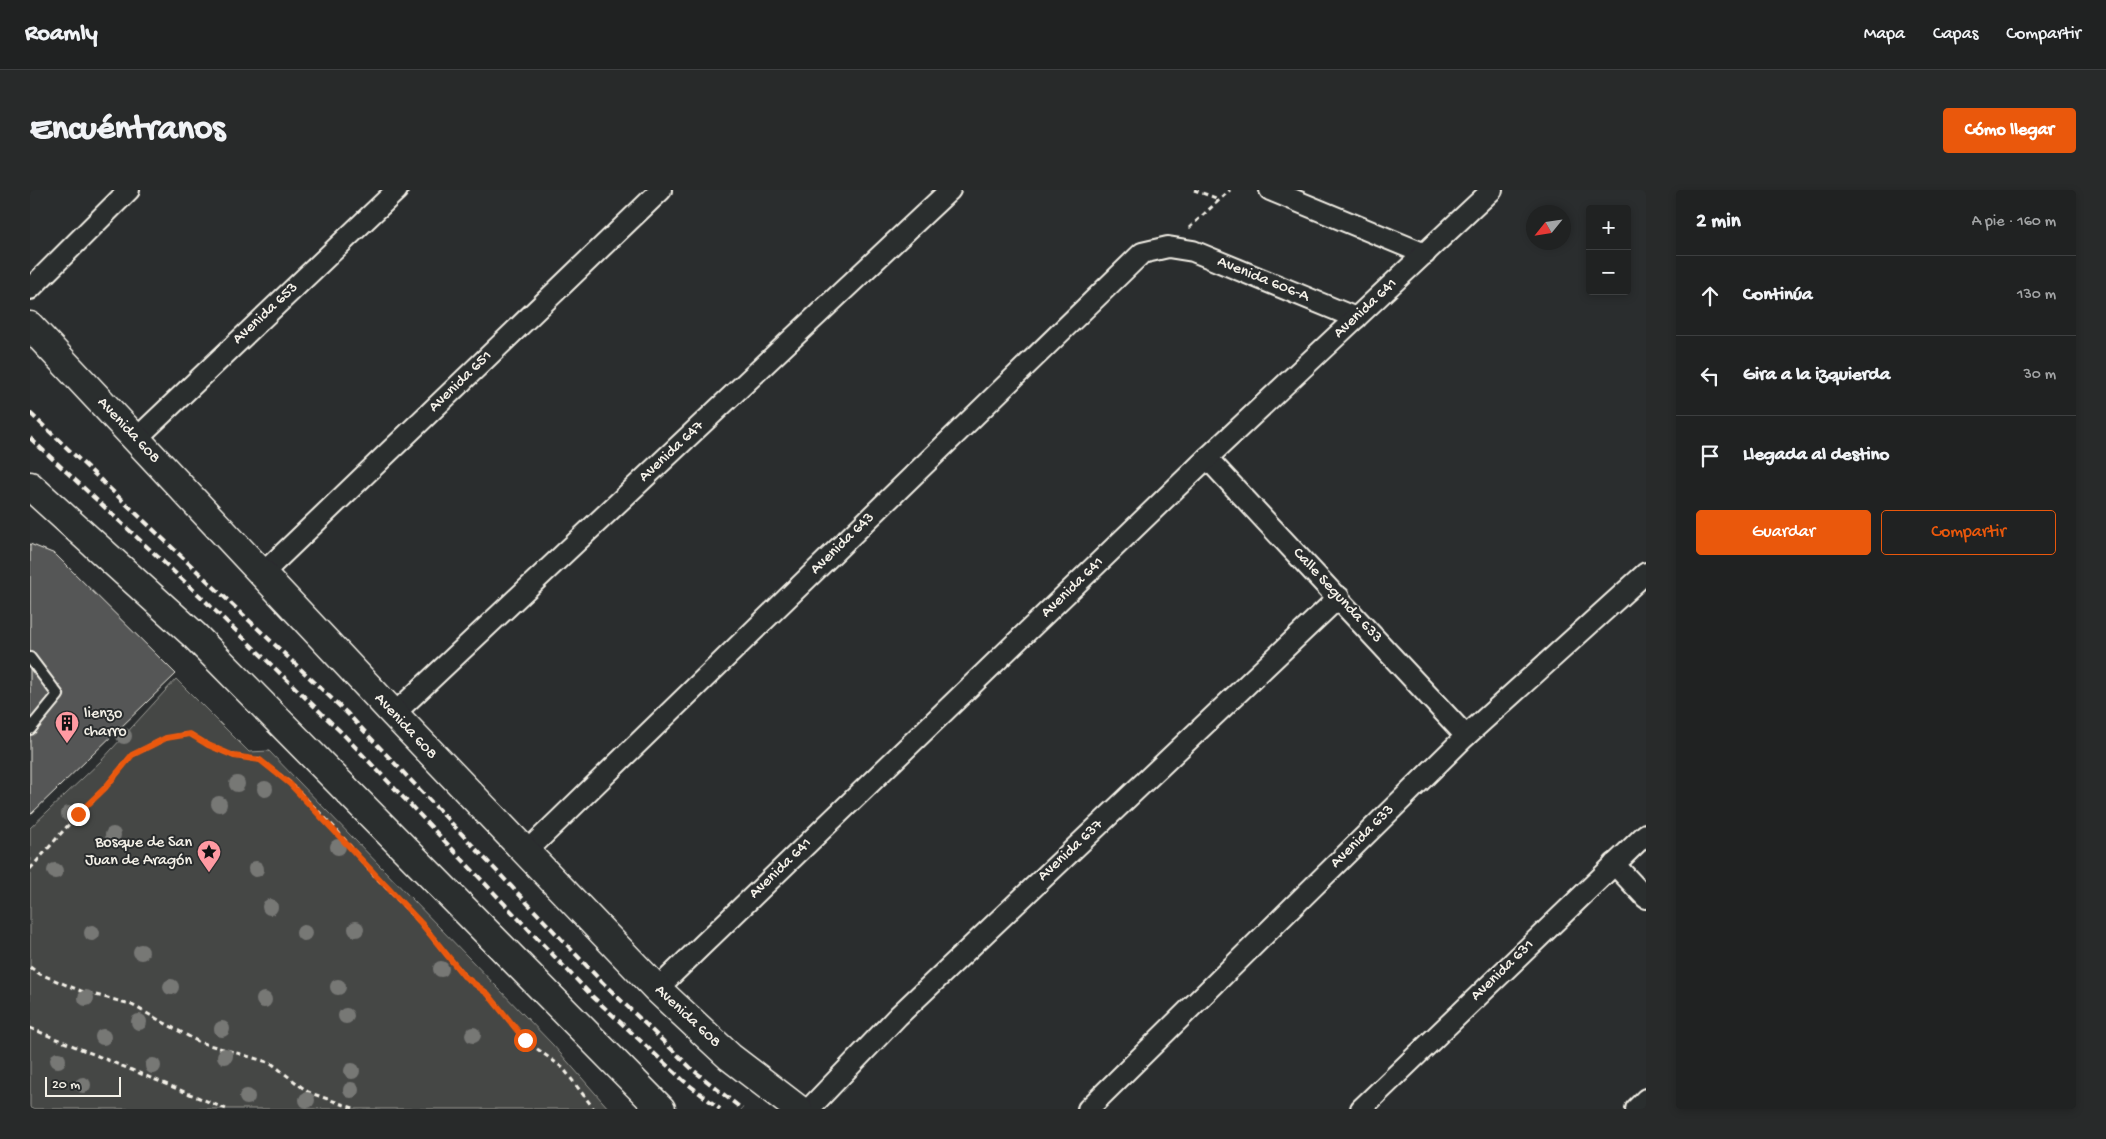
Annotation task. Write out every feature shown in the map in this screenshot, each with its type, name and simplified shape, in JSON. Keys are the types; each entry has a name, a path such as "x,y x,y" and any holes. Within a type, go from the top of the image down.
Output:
{"highway":[{"name":"Avenida 608","path":"30,326 135,440 657,990 730,1057 798,1109"},
{"path":"30,486 194,635 659,1108"}],"street":[{"path":"30,289 129,190"},
{"name":"Avenida 653","path":"135,440 397,190"},
{"name":"Avenida 651","path":"262,574 661,190"},
{"name":"Avenida 647","path":"394,714 950,190"},
{"path":"1270,190 1425,254"},
{"name":"Avenida 641","path":"657,990 1207,458 1492,190"},
{"name":"Avenida 606-A","path":"1168,248 1193,251 1356,318"},
{"name":"Avenida 643","path":"525,853 1142,253 1168,248"},
{"name":"Calle Segunda 633","path":"1207,458 1339,597 1466,736"},
{"name":"Avenida 633","path":"1088,1109 1466,736 1646,573"},
{"name":"Avenida 637","path":"809,1109 898,1016 1339,597"},
{"name":"Avenida 631","path":"1361,1109 1646,834"},
{"path":"1614,864 1646,898"},
{"path":"1636,1109 1646,1099"}],"lane":[{"path":"30,658 58,695 30,729"}],"path":[{"path":"1194,190 1219,199"},
{"path":"1168,248 1230,190"},
{"path":"30,869 78,814 105,788 132,755 166,738 190,734 208,745 234,756 260,760 290,784 334,828 374,875 421,923 464,976 488,994 525,1040 563,1068 594,1109"},
{"path":"30,967 40,974 81,991 130,1004 199,1042 271,1063 308,1092 356,1109"},
{"path":"30,1028 226,1109"}],"shaded area":[{"name":"Bosque de San Juan de Aragón","path":"176,679 249,752 269,751 553,1045 609,1109 30,1109 30,828 101,761"}],"building":[{"name":"lienzo charro","path":"30,544 55,554 176,674 30,815"}],"railway":[{"path":"30,413 347,713 602,982 693,1070 742,1109"},
{"path":"30,438 200,596 341,732 592,996 684,1081 720,1109"}],"place":[{"name":"lienzo charro","path":"67,744"},
{"name":"Bosque de San Juan de Aragón","path":"209,873"}],"route":[{"path":"78,814 105,788 132,755 166,738 190,734 208,745 234,756 260,760 290,784 334,828 374,875 421,923 464,976 488,994 525,1040"}]}
